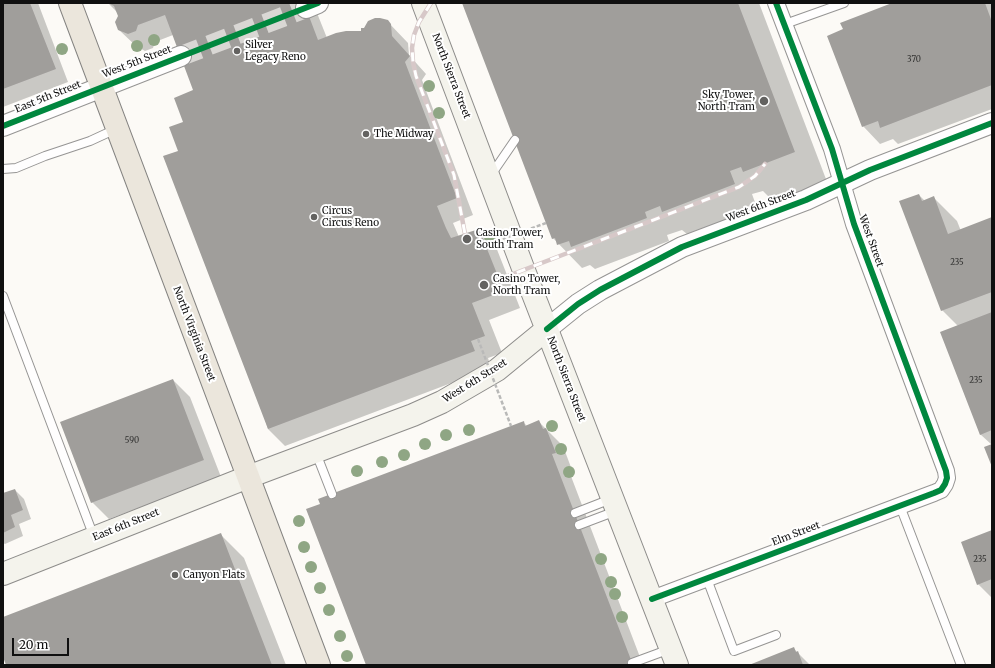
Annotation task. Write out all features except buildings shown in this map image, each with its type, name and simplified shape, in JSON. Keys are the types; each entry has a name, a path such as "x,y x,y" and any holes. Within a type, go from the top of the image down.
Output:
{"main road":[{"name":"North Virginia Street","path":"70,3 116,129 319,665"},
{"name":"North Sierra Street","path":"423,3 523,268 674,657"},
{"name":"West 6th Street","path":"248,477 394,423 442,402 497,370 547,329"},
{"name":"East 6th Street","path":"3,574 248,477"}],"street":[{"name":"West Street","path":"776,3 832,149 854,224 946,471 947,478 945,484"},
{"name":"West 5th Street","path":"101,87 181,56"},
{"name":"East 5th Street","path":"3,126 101,87"},
{"name":"West 6th Street","path":"547,329 578,304 600,290 682,247 806,200 870,170 992,123"},
{"name":"Elm Street","path":"652,599 941,490 945,484"}],"lane":[{"path":"785,24 844,3"},
{"path":"3,169 16,168 45,156 90,141 116,129"},
{"path":"489,177 515,140"},
{"path":"3,296 94,538"},
{"path":"315,452 332,494"},
{"path":"574,513 615,505"},
{"path":"579,525 615,505"},
{"path":"900,506 961,665"},
{"path":"706,579 734,651 776,635"},
{"path":"632,664 674,657"}],"path":[{"path":"486,246 546,223"},
{"path":"478,339 511,426"}],"tunnel":[{"path":"181,56 306,8"}],"railway":[{"path":"431,3 419,22 414,35 412,48 413,62 416,76 454,175 465,234"},
{"path":"500,279 739,187 755,176 765,164"}],"cycle path":[{"path":"3,126 318,3"},
{"path":"652,599 934,493 941,490 947,478 946,471 854,224 832,149 776,3"},
{"path":"547,329 578,304 600,290 682,247 806,200 870,170 992,123"}],"place":[{"name":"Silver Legacy Reno","path":"237,51"},
{"name":"Sky Tower, North Tram","path":"764,101"},
{"name":"The Midway","path":"366,134"},
{"name":"Circus Circus Reno","path":"314,217"},
{"name":"Casino Tower, South Tram","path":"467,239"},
{"name":"Casino Tower, North Tram","path":"484,285"},
{"name":"Canyon Flats","path":"175,575"}]}
